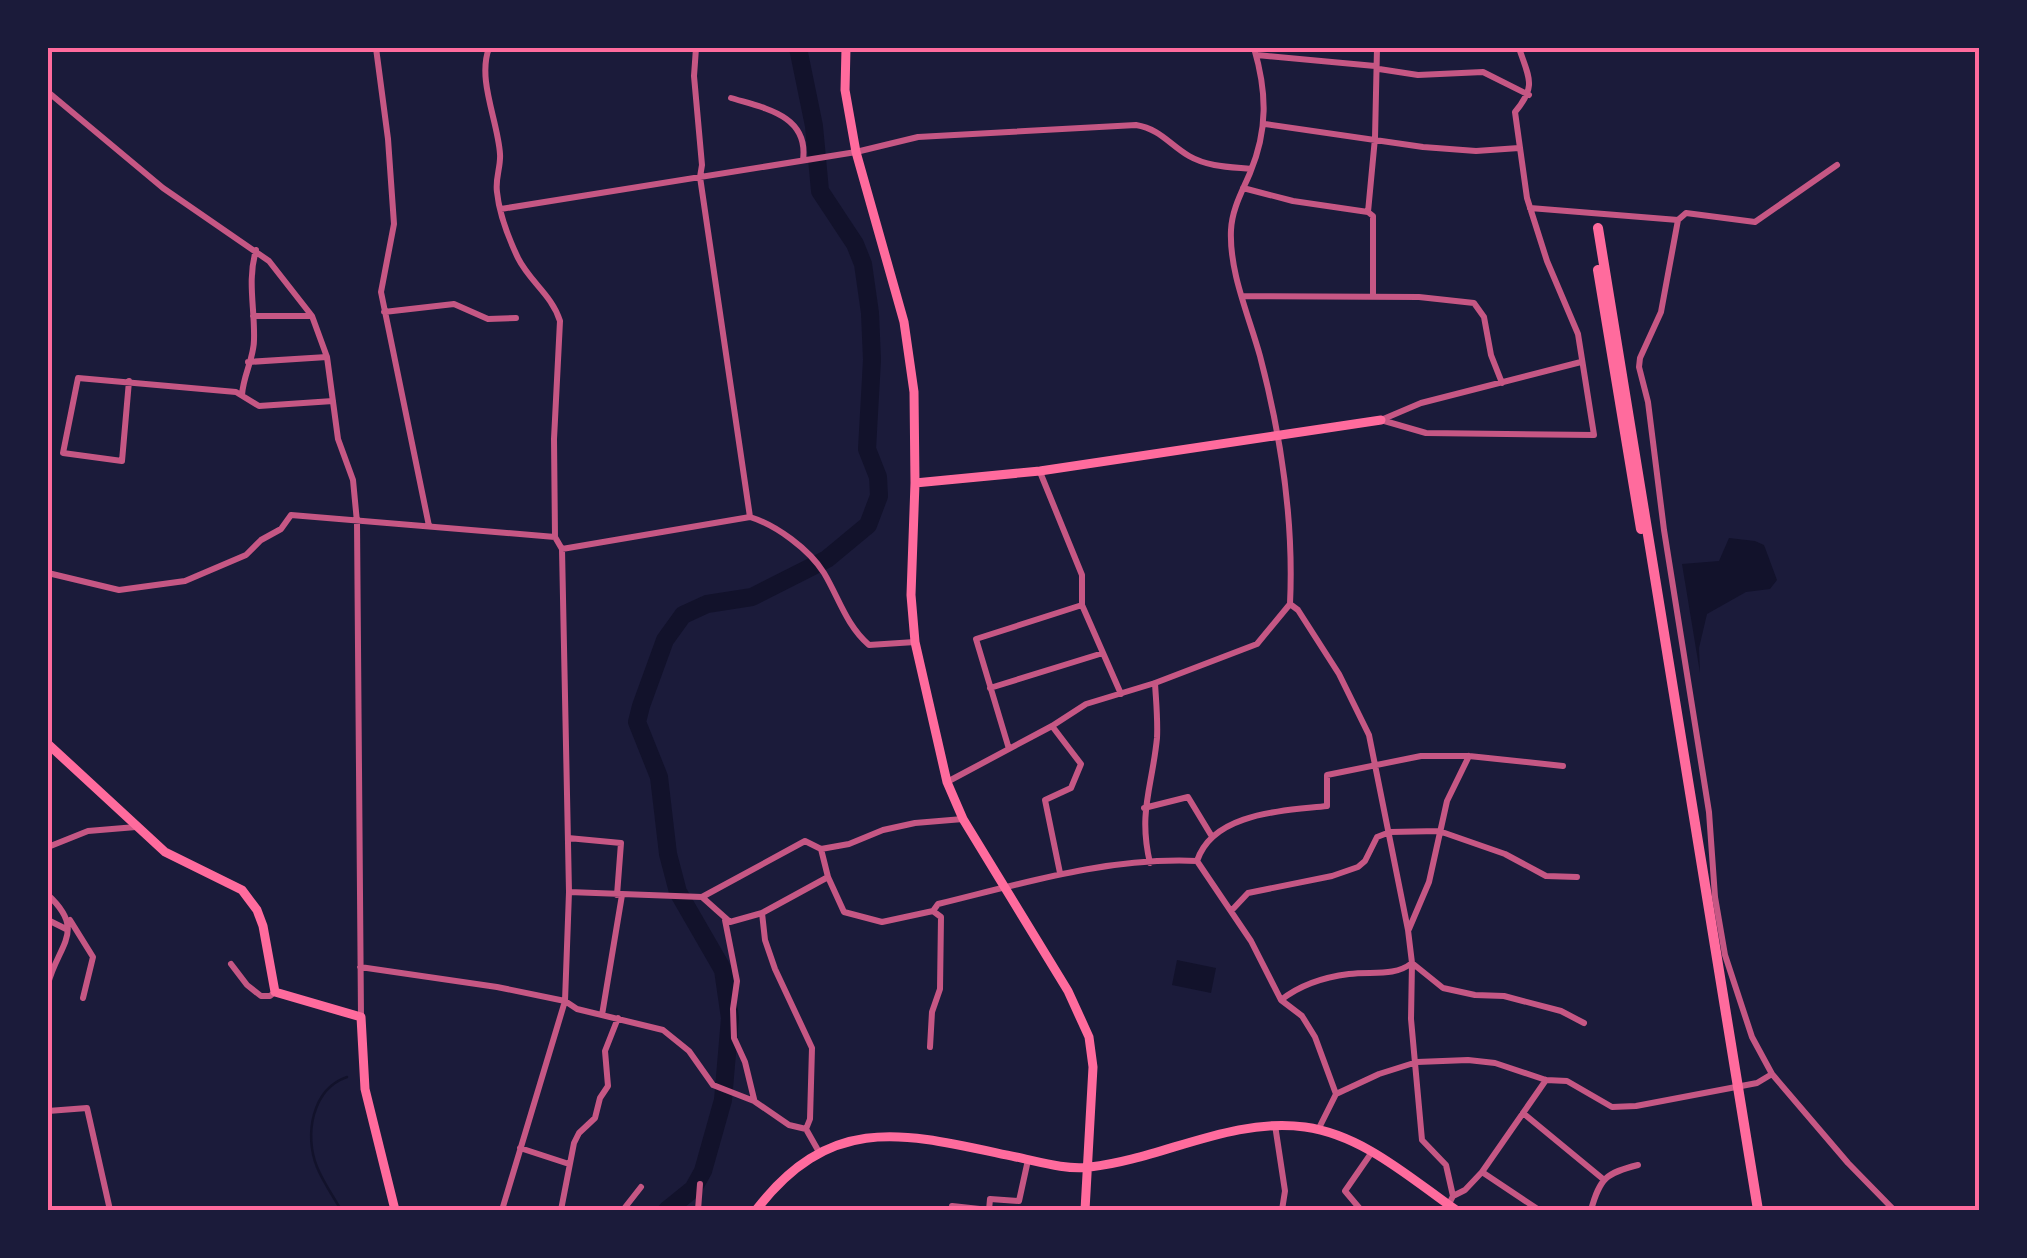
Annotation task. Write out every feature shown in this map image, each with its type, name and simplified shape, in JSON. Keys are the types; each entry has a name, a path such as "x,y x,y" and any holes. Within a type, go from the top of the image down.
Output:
{"highway":[{"path":"1594,229 1756,1210"}],"main road":[{"path":"846,48 845,90 856,152 904,322 914,392 911,595 915,642 947,782 963,819 1068,991 1089,1037 1093,1067 1085,1210"},
{"path":"915,483 1040,472 1382,420"},
{"path":"48,744 165,852 232,882 250,898 263,926 275,992 361,1017 365,1089 395,1210"},
{"path":"760,1208 795,1166 858,1138 886,1135 1087,1168 1208,1138 1276,1126 1318,1130 1346,1138 1451,1206"}],"street":[{"path":"376,48 394,224 381,284 384,312 429,526"},
{"path":"495,48 490,48 484,64 499,139 501,166 496,182 502,209 518,257 554,304 560,321 554,439 555,537 562,548 569,892 565,1000 502,1210"},
{"path":"696,48 700,177 750,516"},
{"path":"1368,212 1377,48"},
{"path":"1382,420 1426,432 1594,435 1578,334 1530,208 1514,112 1530,95 1531,87 1519,48"},
{"path":"947,782 1086,704 1156,683 1257,644 1290,604 1289,526 1278,435 1230,234 1235,206 1265,124 1264,88 1255,52 1418,74 1483,72 1530,95"},
{"path":"48,92 163,188 269,261 312,316 327,357 341,450 353,480 357,522 361,1017"},
{"path":"731,98 784,116 803,138 807,160"},
{"path":"1265,124 1403,145 1476,151 1519,148"},
{"path":"502,209 856,152 918,137 1136,125 1163,134 1190,157 1212,165 1251,170"},
{"path":"1530,208 1678,220 1686,214 1755,222 1837,165"},
{"path":"1243,188 1373,216 1373,298"},
{"path":"1678,220 1660,312 1639,367 1648,402 1664,530 1710,812 1715,898 1725,955 1752,1037 1772,1074 1894,1210"},
{"path":"242,395 254,344 250,272 256,250"},
{"path":"1242,296 1419,297 1474,303 1484,317 1491,355 1502,383"},
{"path":"384,312 454,304 488,319 516,318"},
{"path":"253,316 312,316"},
{"path":"248,362 327,357"},
{"path":"1382,420 1422,403 1581,362"},
{"path":"129,381 122,461 63,453 78,378 129,381 242,395 259,406 333,401"},
{"path":"1040,472 1082,575 1082,605 1121,694"},
{"path":"48,573 119,590 185,581 246,555 261,540 281,529 291,515 555,537"},
{"path":"562,548 750,516 767,522 815,560 854,631 869,645 915,642"},
{"path":"1290,604 1298,610 1352,698 1369,735 1408,930 1422,1140 1446,1165 1451,1206"},
{"path":"1009,749 976,639 1082,605"},
{"path":"990,688 1103,653"},
{"path":"1150,864 1143,834 1156,743 1156,683"},
{"path":"1052,726 1081,764 1070,788 1045,800 1060,873"},
{"path":"1197,860 1211,835 1265,814 1328,806 1327,775 1420,756 1469,756 1563,766"},
{"path":"1408,930 1429,882 1447,801 1469,756"},
{"path":"1144,808 1188,796 1211,835"},
{"path":"569,892 702,897 805,841 821,850 915,823 963,819"},
{"path":"48,847 88,831 137,827"},
{"path":"1232,910 1248,892 1332,876 1358,867 1377,837 1390,832 1439,830 1506,854 1546,876 1577,877"},
{"path":"568,838 620,843 619,895 602,1014"},
{"path":"821,850 844,912 882,922 1060,873 1130,862 1197,860"},
{"path":"1197,860 1232,910 1281,1000 1302,1016 1336,1094"},
{"path":"702,897 730,922 762,912 828,877"},
{"path":"48,895 93,957 83,998"},
{"path":"930,1047 932,1012 940,989 941,917 933,911"},
{"path":"762,912 774,969 812,1048 810,1119 806,1129"},
{"path":"48,984 67,941 66,915"},
{"path":"48,920 68,930"},
{"path":"725,920 737,981 732,1009 734,1038 745,1062 754,1101"},
{"path":"1281,1000 1294,990 1319,981 1349,974 1402,971 1412,963"},
{"path":"1412,963 1443,988 1504,996 1561,1011 1584,1023"},
{"path":"231,964 258,994 270,996 275,992"},
{"path":"360,967 497,986 565,1000 577,1009 670,1035 689,1051 713,1084 754,1101 789,1125 806,1129 820,1152"},
{"path":"561,1210 574,1143 595,1118 608,1086 606,1051 618,1018"},
{"path":"1318,1130 1336,1094 1378,1074 1417,1062 1496,1063 1546,1080 1567,1080 1612,1107 1756,1083 1772,1074"},
{"path":"1451,1206 1482,1172 1546,1080"},
{"path":"48,1111 87,1108 110,1210"},
{"path":"1523,1113 1603,1179"},
{"path":"1276,1126 1285,1191 1282,1210"},
{"path":"520,1148 569,1164"},
{"path":"1361,1210 1345,1191 1372,1152"},
{"path":"952,1206 989,1210 990,1199 1019,1202 1028,1160"},
{"path":"1592,1210 1603,1179 1613,1172 1638,1166"},
{"path":"1482,1172 1539,1210"},
{"path":"698,1210 700,1184"},
{"path":"623,1210 641,1186"}],"shaded area":[{"path":"1729,538 1764,545 1777,580 1770,589 1746,592 1707,614 1699,648 1700,673 1682,564 1719,561"},
{"path":"1177,960 1216,968 1211,993 1172,985"}],"waterway":[{"path":"667,1210 693,1189 703,1171 723,1100 730,1018 723,970 678,892 668,854 659,777 637,722 641,706 665,640 683,615 707,604 752,597 827,559 868,525 879,496 878,477 867,449 872,360 863,264 855,244 820,191 814,126 798,48"},
{"path":"341,1210 317,1167 311,1141 319,1102 335,1083 347,1077"}]}
